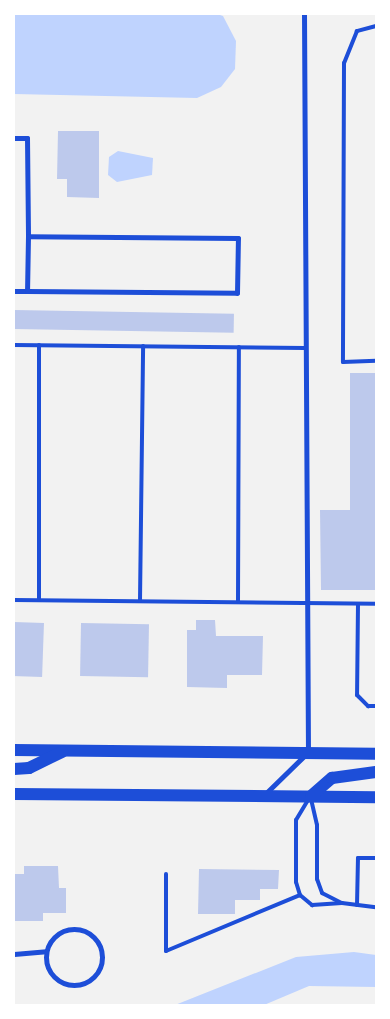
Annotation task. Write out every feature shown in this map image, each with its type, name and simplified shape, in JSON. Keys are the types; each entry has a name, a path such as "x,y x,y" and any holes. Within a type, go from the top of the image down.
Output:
{"main road":[{"path":"14,750 376,754"},
{"path":"14,769 29,768 65,751"},
{"path":"311,796 332,778 376,772"},
{"path":"14,794 376,797"}],"street":[{"path":"263,796 308,752 304,14"},
{"path":"14,138 27,138 27,290"},
{"path":"14,290 237,293 238,238 28,236"},
{"path":"80,929 98,941 103,963 90,981 68,985 50,973 46,951 58,933 80,929"},
{"path":"14,954 46,951"},
{"path":"14,958 24,953"}],"lane":[{"path":"376,26 357,31 344,63 343,362 376,361"},
{"path":"14,345 305,348"},
{"path":"39,600 40,345"},
{"path":"140,601 143,346"},
{"path":"238,601 239,347"},
{"path":"14,600 376,604"},
{"path":"358,604 357,695 368,706 376,706"},
{"path":"311,796 296,820 296,882 300,895 312,905 342,903 376,908"},
{"path":"311,796 317,825 317,879 322,893 342,903"},
{"path":"357,905 358,858 376,858"},
{"path":"166,874 166,951 300,895"}],"water":[{"path":"14,14 217,14 223,16 236,41 235,69 221,87 197,98 14,94"},
{"path":"118,151 153,158 152,175 117,182 108,175 109,157"},
{"path":"354,952 376,955 376,987 309,986 264,1005 175,1005 296,957"}],"building":[{"path":"58,131 99,131 99,198 67,197 67,179 57,179"},
{"path":"14,310 234,314 234,333 14,329"},
{"path":"350,373 376,373 376,590 321,590 320,510 350,510"},
{"path":"196,620 215,620 216,636 263,636 262,675 227,675 227,688 187,687 187,630 196,630"},
{"path":"14,622 44,623 42,677 14,676"},
{"path":"81,623 149,624 148,677 80,676"},
{"path":"24,866 58,866 59,888 66,888 66,913 43,913 43,921 14,921 14,874 24,874"},
{"path":"199,869 279,870 278,889 260,889 260,900 235,900 235,914 198,914"}]}
